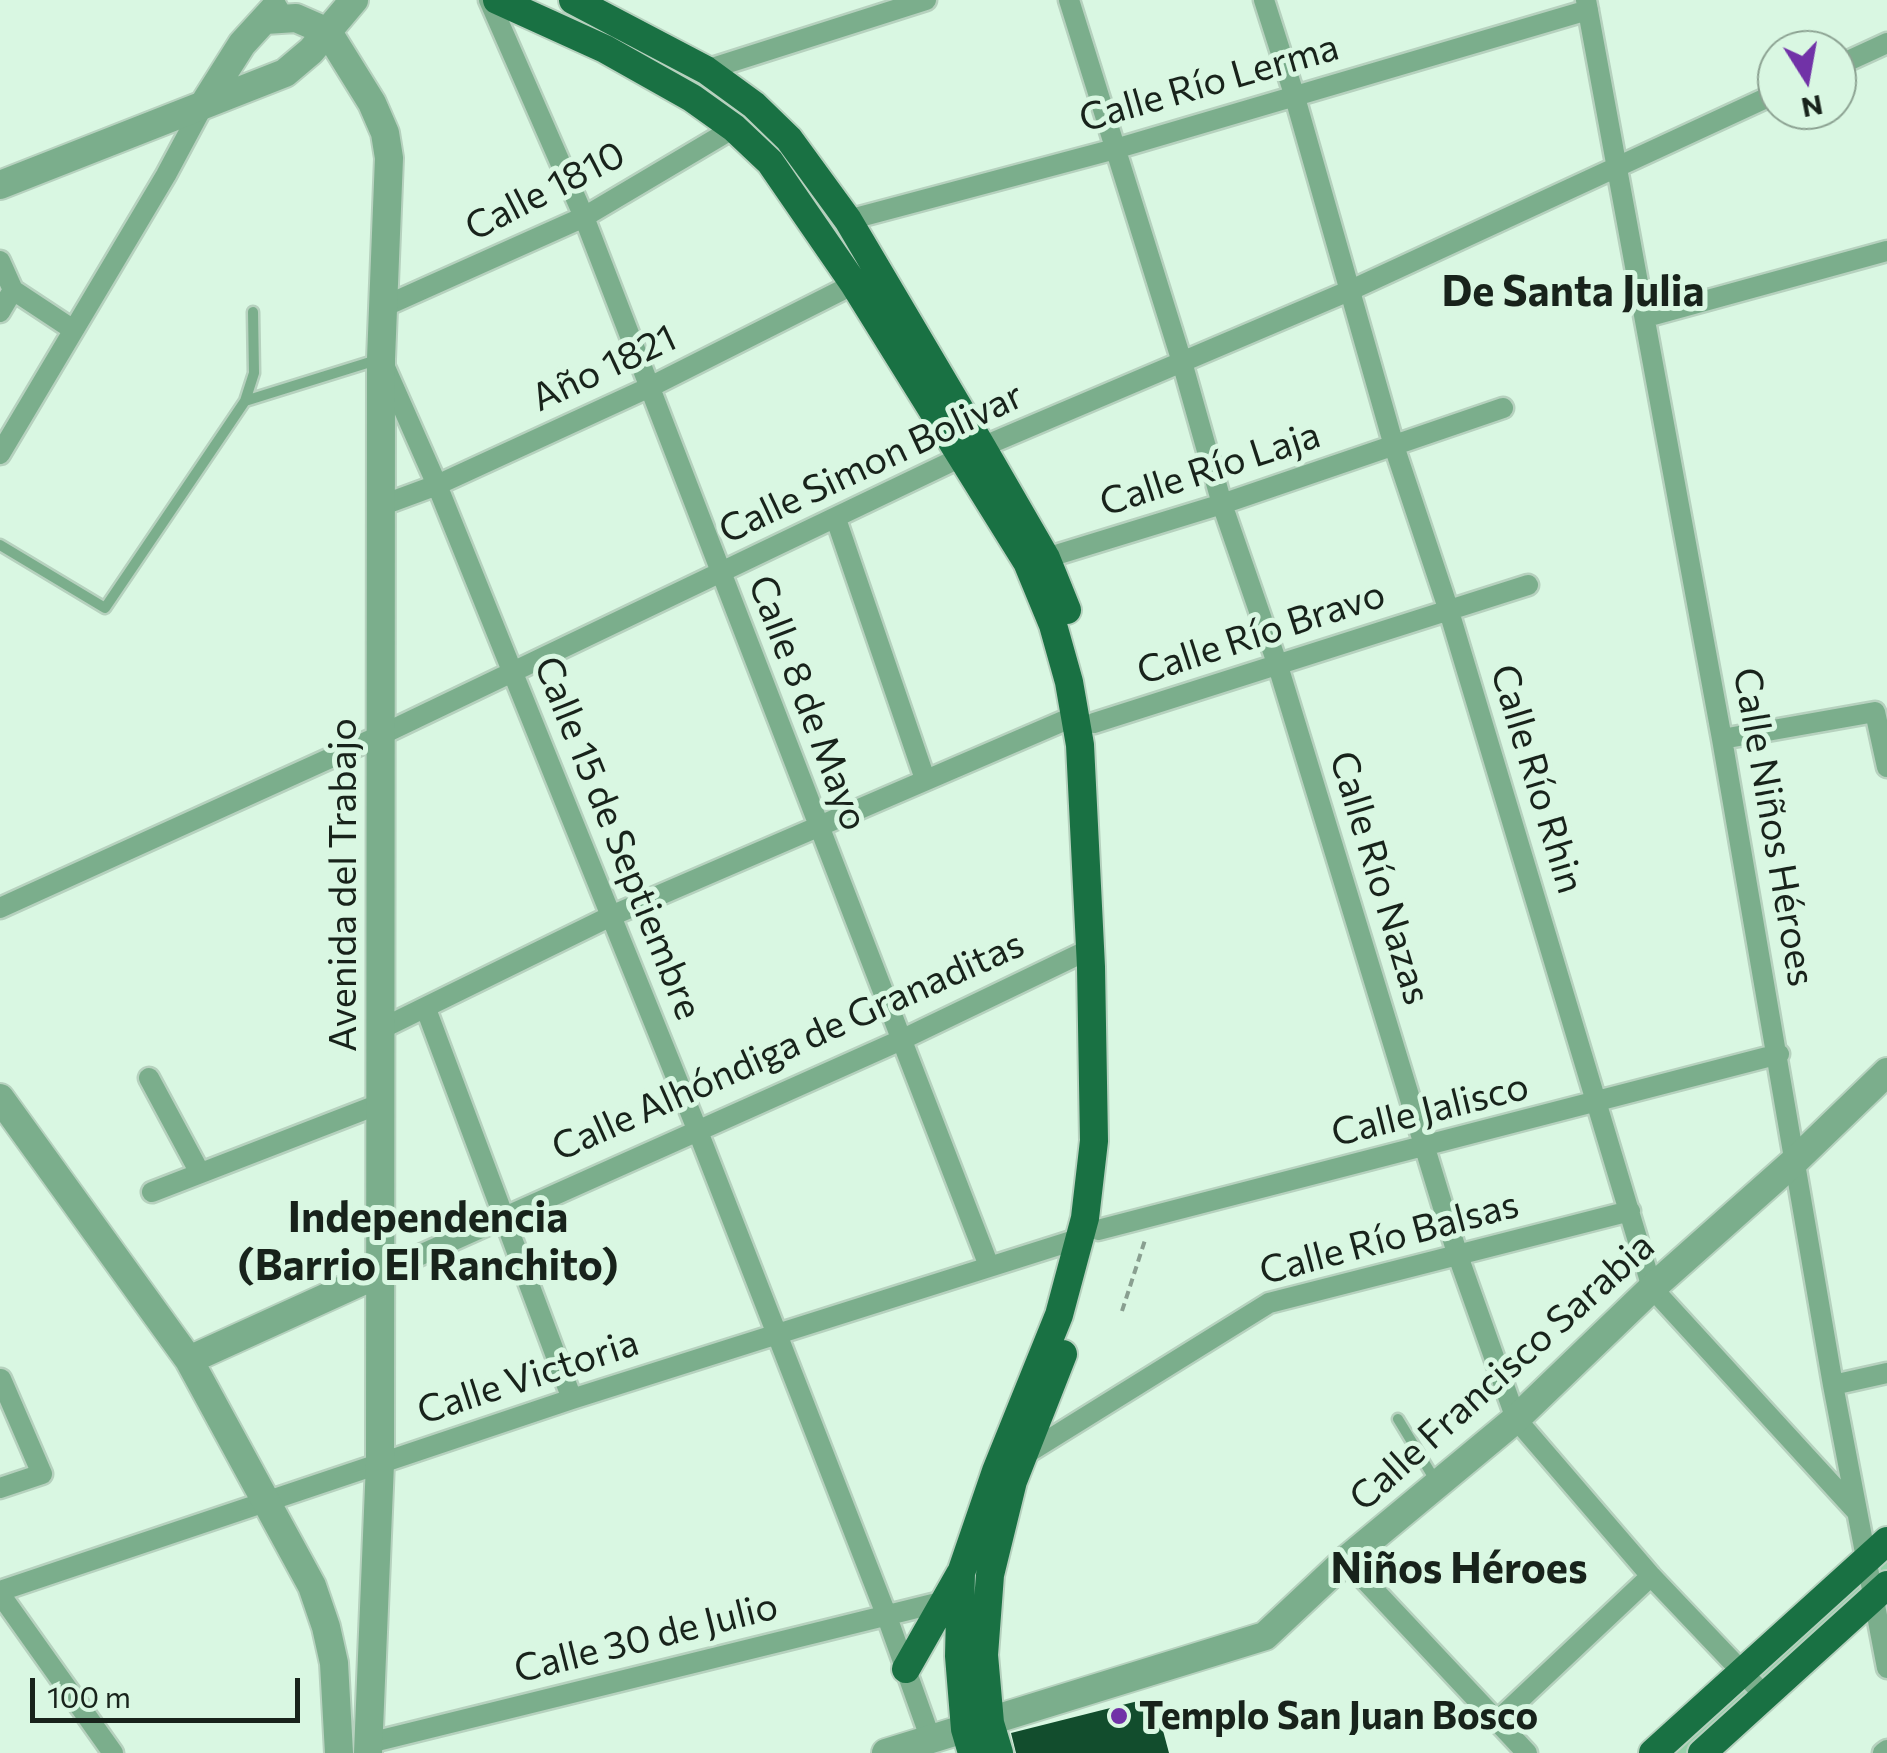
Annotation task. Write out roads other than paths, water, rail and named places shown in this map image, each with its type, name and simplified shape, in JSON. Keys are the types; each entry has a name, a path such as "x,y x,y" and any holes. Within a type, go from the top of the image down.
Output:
{"main road":[{"path":"497,0 605,49 692,98 734,128 770,162 1046,558 1068,614 1084,719 1109,955 1109,1126 1077,1316 1013,1481 990,1575 975,1735"},
{"path":"574,0 706,70 754,104 789,139 848,220 1027,562 1084,719 1080,745 1094,1141 1090,1234 960,1572 906,1670"},
{"path":"1653,1753 1878,1549"},
{"path":"960,1572 958,1656 975,1735 999,1753"},
{"path":"1702,1753 1881,1590"}],"street":[{"path":"0,185 285,73 328,32 354,0"},
{"name":"Calle 8 de Mayo","path":"489,0 584,217 989,1266"},
{"path":"706,70 926,0"},
{"name":"Calle Río Nazas","path":"1069,0 1457,1253 1516,1419 1650,1576 1765,1696"},
{"name":"Calle Río Rhin","path":"1264,0 1394,446 1448,608 1652,1288 1858,1513"},
{"name":"Calle Río Lerma","path":"848,220 1114,148 1587,5"},
{"name":"Calle Niños Héroes","path":"1587,5 1722,738 1833,1385 1858,1513 1878,1549 1887,1668"},
{"path":"0,454 242,44 273,10 328,32"},
{"name":"Avenida del Trabajo","path":"328,32 352,65 385,133 390,188 381,359 380,1463 368,1748"},
{"path":"1857,57 1887,43"},
{"path":"242,44 252,62 285,73"},
{"name":"Calle Simon Bolivar","path":"0,908 379,736 972,452 1351,290 1757,102"},
{"name":"Calle 1810","path":"383,307 584,217 734,128"},
{"path":"1646,317 1887,252"},
{"path":"0,261 13,290 72,329"},
{"name":"Año 1821","path":"380,506 437,485 650,387 854,284"},
{"path":"0,312 13,290"},
{"name":"Calle 15 de Septiembre","path":"381,359 437,485 697,1129 886,1614 930,1740"},
{"name":"Calle Río Laja","path":"1046,558 1222,504 1503,408"},
{"path":"836,519 925,779"},
{"name":"Calle Río Bravo","path":"381,1029 611,916 925,779 1084,719 1278,666 1528,585"},
{"path":"1722,738 1875,712 1887,767"},
{"name":"Calle Alhóndiga de Granaditas","path":"189,1360 501,1216 901,1040 1090,949"},
{"path":"426,1010 572,1399"},
{"name":"Calle Jalisco","path":"1090,1234 1778,1054"},
{"name":"Calle Francisco Sarabia","path":"886,1753 930,1740 975,1735 1265,1636 1346,1560 1516,1419 1887,1072"},
{"path":"149,1078 200,1172"},
{"path":"0,1098 189,1360 312,1586 334,1663 339,1753"},
{"path":"152,1192 382,1104"},
{"name":"Calle Río Balsas","path":"1026,1454 1270,1303 1630,1211"},
{"name":"Calle Victoria","path":"0,1592 572,1399 1090,1234"},
{"path":"1833,1385 1887,1373"},
{"path":"0,1488 42,1474 1,1379"},
{"path":"1346,1560 1527,1753"},
{"path":"1496,1721 1650,1576"},
{"path":"0,1592 112,1753"},
{"name":"Calle 30 de Julio","path":"368,1748 941,1602"}],"lane":[{"path":"0,545 105,608 245,401 254,373 254,312"},
{"path":"245,401 381,359"},
{"path":"1398,1420 1439,1485"}],"place":[{"name":"Templo San Juan Bosco","path":"1119,1716"}],"district":[{"name":"De Santa Julia","path":"1573,292"},
{"name":"Independencia (Barrio El Ranchito)","path":"428,1242"},
{"name":"Niños Héroes","path":"1459,1569"}]}
